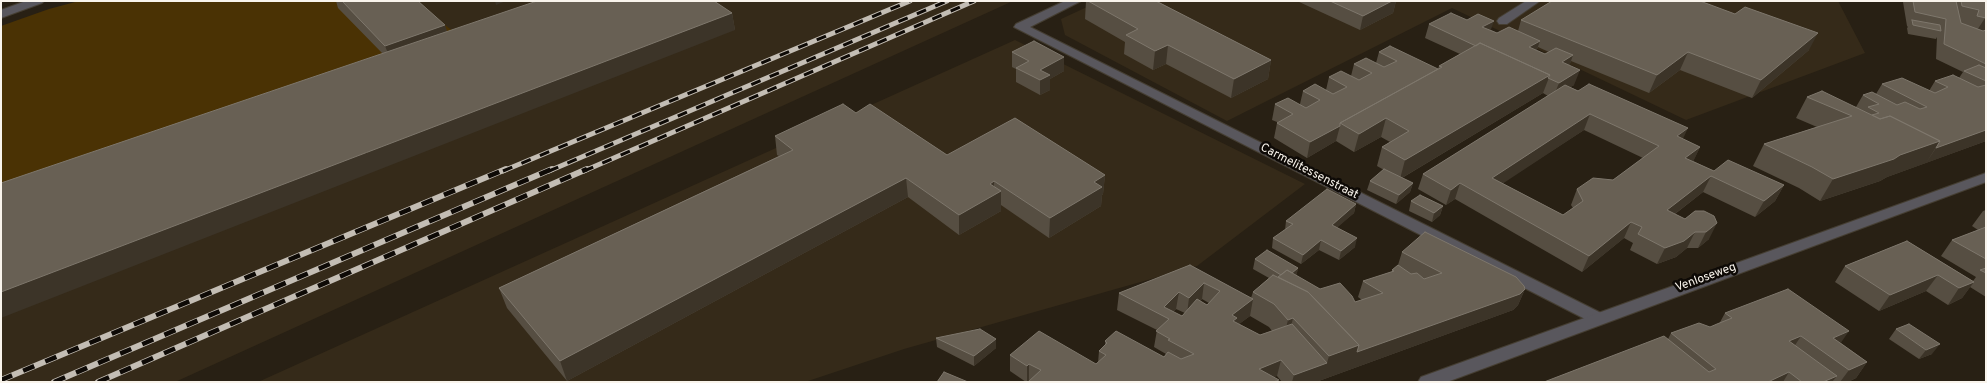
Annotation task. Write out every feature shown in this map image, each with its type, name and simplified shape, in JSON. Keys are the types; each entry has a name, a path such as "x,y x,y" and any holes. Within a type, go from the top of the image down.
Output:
{"street":[{"path":"1,14 38,1"},
{"name":"Carmelitessenstraat","path":"1075,1 1020,27 1597,318"},
{"path":"1503,21 1534,1"},
{"name":"Venloseweg","path":"1428,382 1597,318 1986,177"}],"shaded area":[{"path":"79,1 413,1 461,37 1,189 1,26 49,9"},
{"path":"413,1 1013,1 175,382 1,382 1,189 460,37"},
{"path":"1100,1 1838,1 1865,53 1686,120 1452,8 1227,121 1065,35 1061,19"},
{"path":"1015,40 1305,184 1197,266 904,349 805,382 258,382"}],"building":[{"path":"342,1 418,1 445,25 385,46"},
{"path":"537,1 714,1 732,13 1,292 1,183"},
{"path":"1088,1 1156,1 1271,60 1234,79 1168,45 1155,51 1126,35 1138,29"},
{"path":"1330,1 1392,1 1363,16"},
{"path":"1552,1 1700,1 1735,14 1745,7 1818,33 1761,80 1688,52 1657,75 1521,20"},
{"path":"1913,1 1956,1 1961,23 1983,31 1986,30 1986,64 1944,44 1946,19 1915,12"},
{"path":"1961,1 1986,1 1986,18 1977,16 1979,10 1962,6"},
{"path":"1451,13 1467,20 1478,14 1494,21 1482,27 1497,33 1509,27 1540,41 1529,47 1545,54 1556,48 1573,55 1562,62 1580,70 1559,83 1548,78 1550,75 1480,43 1476,46 1429,24"},
{"path":"1912,20 1940,25 1941,31 1913,25"},
{"path":"1034,41 1064,57 1040,70 1050,75 1040,80 1016,68 1029,61 1012,52"},
{"path":"1480,43 1550,75 1405,160 1382,147 1409,131 1386,118 1359,134 1340,123 1442,67 1439,66"},
{"path":"1390,46 1438,69 1340,123 1340,126 1310,142 1277,123 1293,114 1275,104 1288,98 1306,108 1320,100 1303,91 1315,84 1333,94 1347,87 1329,77 1341,71 1359,80 1372,73 1354,64 1366,58 1384,67 1397,61 1379,52"},
{"path":"1979,65 1986,68 1986,81 1964,71"},
{"path":"1953,75 1978,87 1986,85 1986,130 1936,148 1940,141 1890,116 1880,119 1872,115 1879,113 1868,107 1879,104 1863,95 1872,92 1897,105 1905,102 1920,109 1927,107 1882,84 1902,78 1935,93 1948,87 1935,81"},
{"path":"1589,84 1688,128 1677,136 1700,147 1685,158 1714,171 1728,160 1784,185 1764,201 1711,176 1667,210 1685,219 1695,211 1704,211 1714,216 1717,223 1706,232 1695,232 1684,241 1665,248 1638,234 1642,227 1631,222 1589,256 1460,183 1451,190 1423,174 1565,85 1578,91","holes":["1590,114 1659,146 1613,180 1593,178 1577,189 1583,201 1563,215 1492,178"]},
{"path":"1822,91 1880,119 1890,116 1940,141 1900,155 1894,159 1833,179 1764,144 1852,116 1807,97"},
{"path":"843,104 856,113 870,104 947,155 1015,118 1105,175 1094,182 1102,187 1050,218 994,181 990,184 1001,191 959,215 906,178 560,361 499,288 793,150 775,136"},
{"path":"1384,169 1413,183 1399,195 1370,181"},
{"path":"1327,189 1356,204 1332,225 1357,238 1341,251 1321,240 1303,255 1273,238 1293,224 1286,221"},
{"path":"1420,195 1443,206 1434,213 1411,201"},
{"path":"1986,227 1986,259 1952,240"},
{"path":"1425,232 1516,277 1525,289 1520,294 1357,352 1359,345 1308,292 1278,277 1287,270 1320,289 1340,283 1355,302 1383,293 1363,281 1394,271 1392,270 1398,265 1411,274 1417,273 1424,279 1442,273 1402,252"},
{"path":"1907,241 1974,282 1959,288 1938,275 1890,295 1845,266"},
{"path":"1267,250 1298,268 1292,273 1287,270 1281,275 1255,259"},
{"path":"1190,265 1253,299 1232,315 1237,318 1233,321 1260,335 1292,324 1327,363 1294,375 1281,360 1259,369 1279,380 1273,382 1028,382 1041,370 1029,364 1027,366 1010,355 1039,331 1096,364 1106,355 1099,351 1107,343 1105,341 1116,331 1164,357 1168,352 1181,359 1194,354 1156,331 1169,319 1119,293","holes":["1204,283 1220,291 1207,305 1197,299 1182,316 1164,307 1179,292 1189,298"]},
{"path":"1273,275 1308,292 1359,345 1329,356 1293,318 1288,320 1274,304 1253,292"},
{"path":"1788,289 1849,331 1833,338 1867,362 1849,370 1801,336 1789,341 1837,376 1823,382 1802,382 1789,372 1768,382 1544,382 1664,336 1709,372 1716,369 1671,333 1699,323 1710,327 1732,318 1725,313"},
{"path":"1909,324 1940,344 1926,350 1896,329"},
{"path":"980,329 996,339 974,356 936,338"},
{"path":"944,372 968,382 937,382"}],"railway":[{"path":"503,171 910,1"},
{"path":"549,171 947,1"},
{"path":"584,171 974,1"},
{"path":"1,380 506,169"},
{"path":"54,382 552,169"},
{"path":"98,382 587,169"}]}
